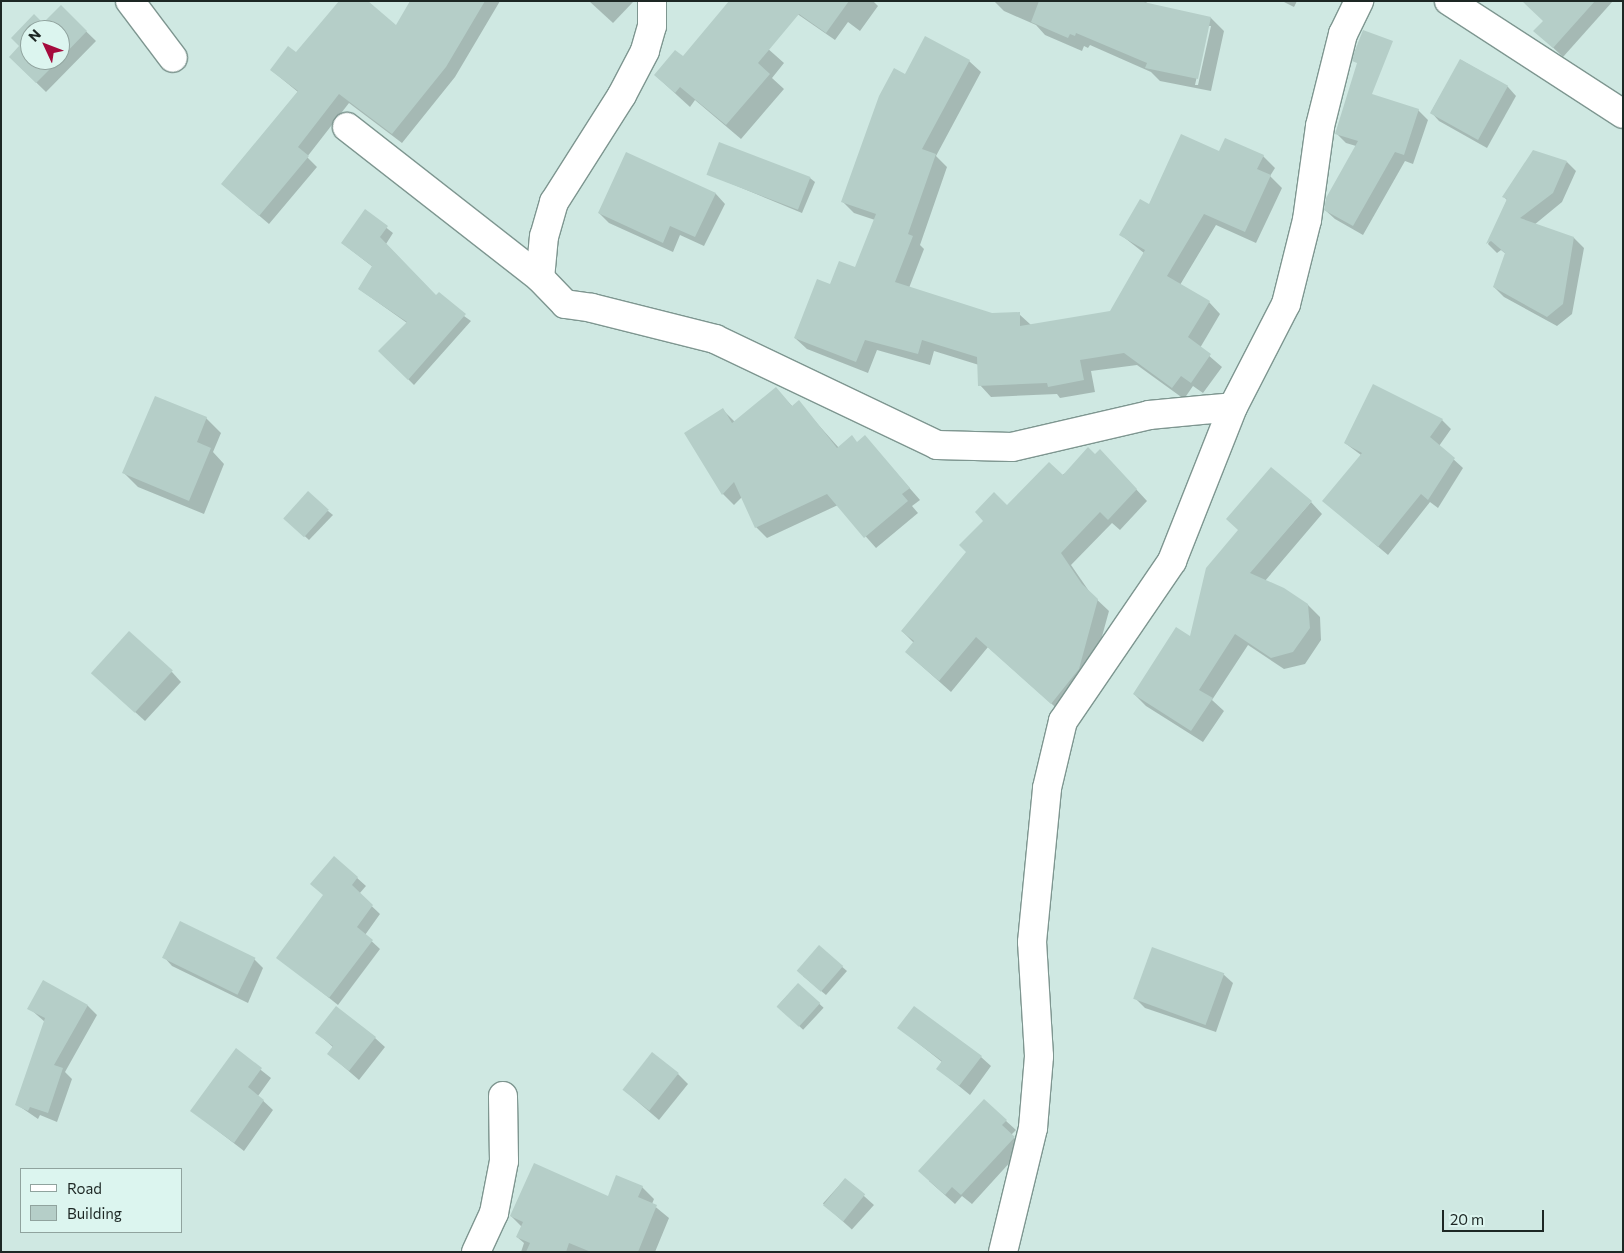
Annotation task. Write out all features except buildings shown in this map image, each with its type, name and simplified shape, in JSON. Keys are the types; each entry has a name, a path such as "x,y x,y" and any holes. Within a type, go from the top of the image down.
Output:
{"street":[{"path":"130,1 173,58"},
{"path":"540,278 544,236 554,202 622,95 645,50 652,26 652,1"},
{"path":"1003,1252 1033,1128 1039,1056 1032,942 1047,788 1063,721 1172,561 1233,407 1286,304 1306,220 1320,126 1343,34 1359,1"},
{"path":"1449,1 1623,114"},
{"path":"347,126 540,278 565,304 592,308 715,339 936,445 1012,447 1149,415 1233,407"},
{"path":"476,1252 494,1213 504,1161 503,1096"}]}
